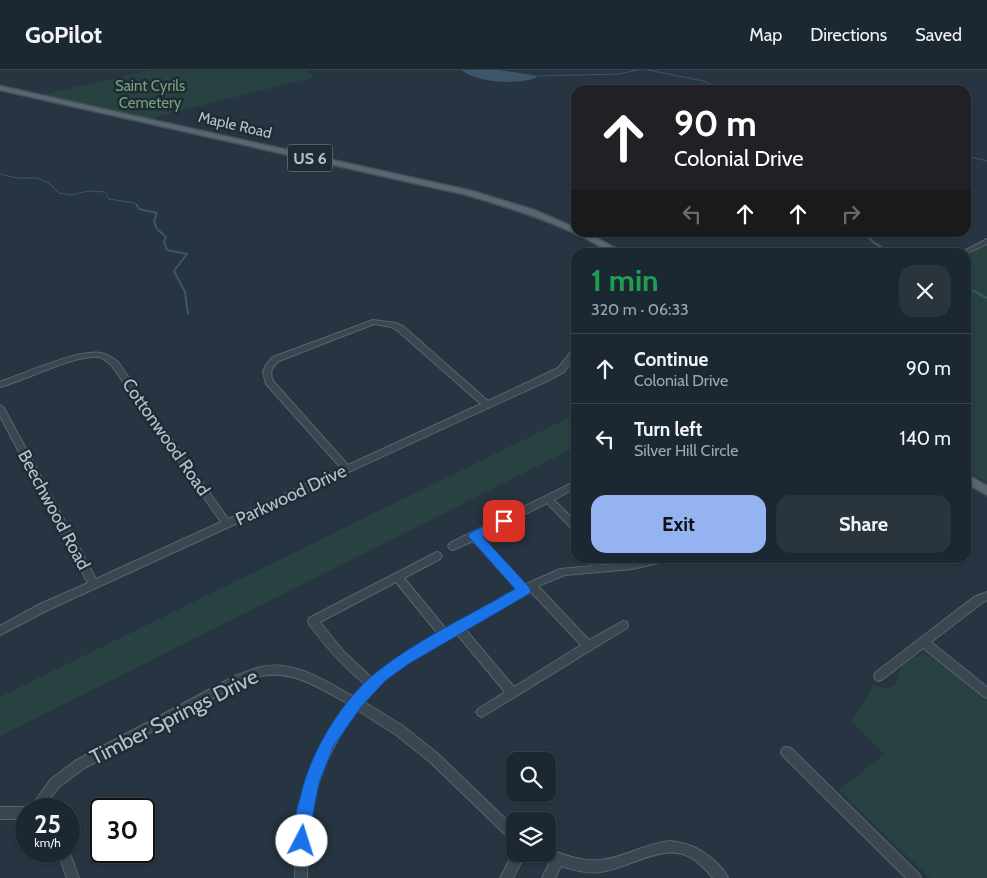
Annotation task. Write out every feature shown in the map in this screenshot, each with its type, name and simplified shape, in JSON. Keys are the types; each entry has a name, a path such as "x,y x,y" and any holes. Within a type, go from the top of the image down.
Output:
{"main road":[{"name":"Maple Road","path":"0,88 469,193 531,212 571,229"},
{"name":"Maple Road","path":"588,237 610,248"},
{"path":"971,481 987,491"}],"street":[{"path":"971,249 987,241"},
{"path":"347,469 269,382 266,374 268,367 276,359 373,322 393,325 401,329 487,405"},
{"name":"Cottonwood Road","path":"0,385 80,358 100,355 115,364 227,524"},
{"name":"Parkwood Drive","path":"0,631 94,585 544,380 561,370 571,357"},
{"name":"Beechwood Road","path":"0,408 94,585"},
{"path":"453,546 571,487"},
{"path":"548,499 571,523"},
{"path":"474,536 588,646"},
{"path":"374,684 351,668 335,652 313,621 437,556"},
{"path":"595,563 597,569"},
{"path":"300,878 302,822 311,783 327,744 356,703 382,676 405,659 445,635 528,588 559,574 576,569 632,566 644,563"},
{"path":"397,577 445,635"},
{"path":"878,676 978,600 987,596"},
{"path":"482,712 623,625"},
{"path":"458,628 513,693"},
{"path":"922,642 987,693"},
{"name":"Timber Springs Drive","path":"44,798 67,772 250,674 274,670 297,672 356,703 399,730 433,757 506,827"},
{"path":"787,752 915,878"},
{"path":"0,813 15,813"},
{"path":"548,878 558,859 599,866 624,861 658,846 676,846 696,853 722,878"},
{"path":"506,878 515,862"},
{"path":"67,863 73,878"}],"green space":[{"name":"Saint Cyrils Cemetery","path":"151,70 305,70 315,77 144,120 36,96"},
{"path":"987,244 987,483 971,473 971,252"},
{"path":"571,416 571,450 0,736 0,697"},
{"path":"923,654 934,657 987,699 987,878 930,878 839,790 885,754 851,721 874,685 884,688 894,686 902,666 912,658"}],"water":[{"path":"462,70 499,70 539,76 522,81 499,82 478,78"}],"waterway":[{"path":"539,76 618,74 638,70"},
{"path":"648,70 703,81 713,85"},
{"path":"971,157 987,161"},
{"path":"0,174 17,178 37,178 49,183 59,193 72,195 88,191 105,192 109,199 135,203 137,207"},
{"path":"137,205 139,209 157,213 154,221 157,229 166,237 164,242 167,250 187,254 174,271 185,292 188,314"},
{"path":"869,237 874,243 883,248"},
{"path":"971,290 987,298"}],"route":[{"path":"302,841 302,822 311,783 327,744 356,703 382,676 405,659 524,591 474,536 504,521"}]}
